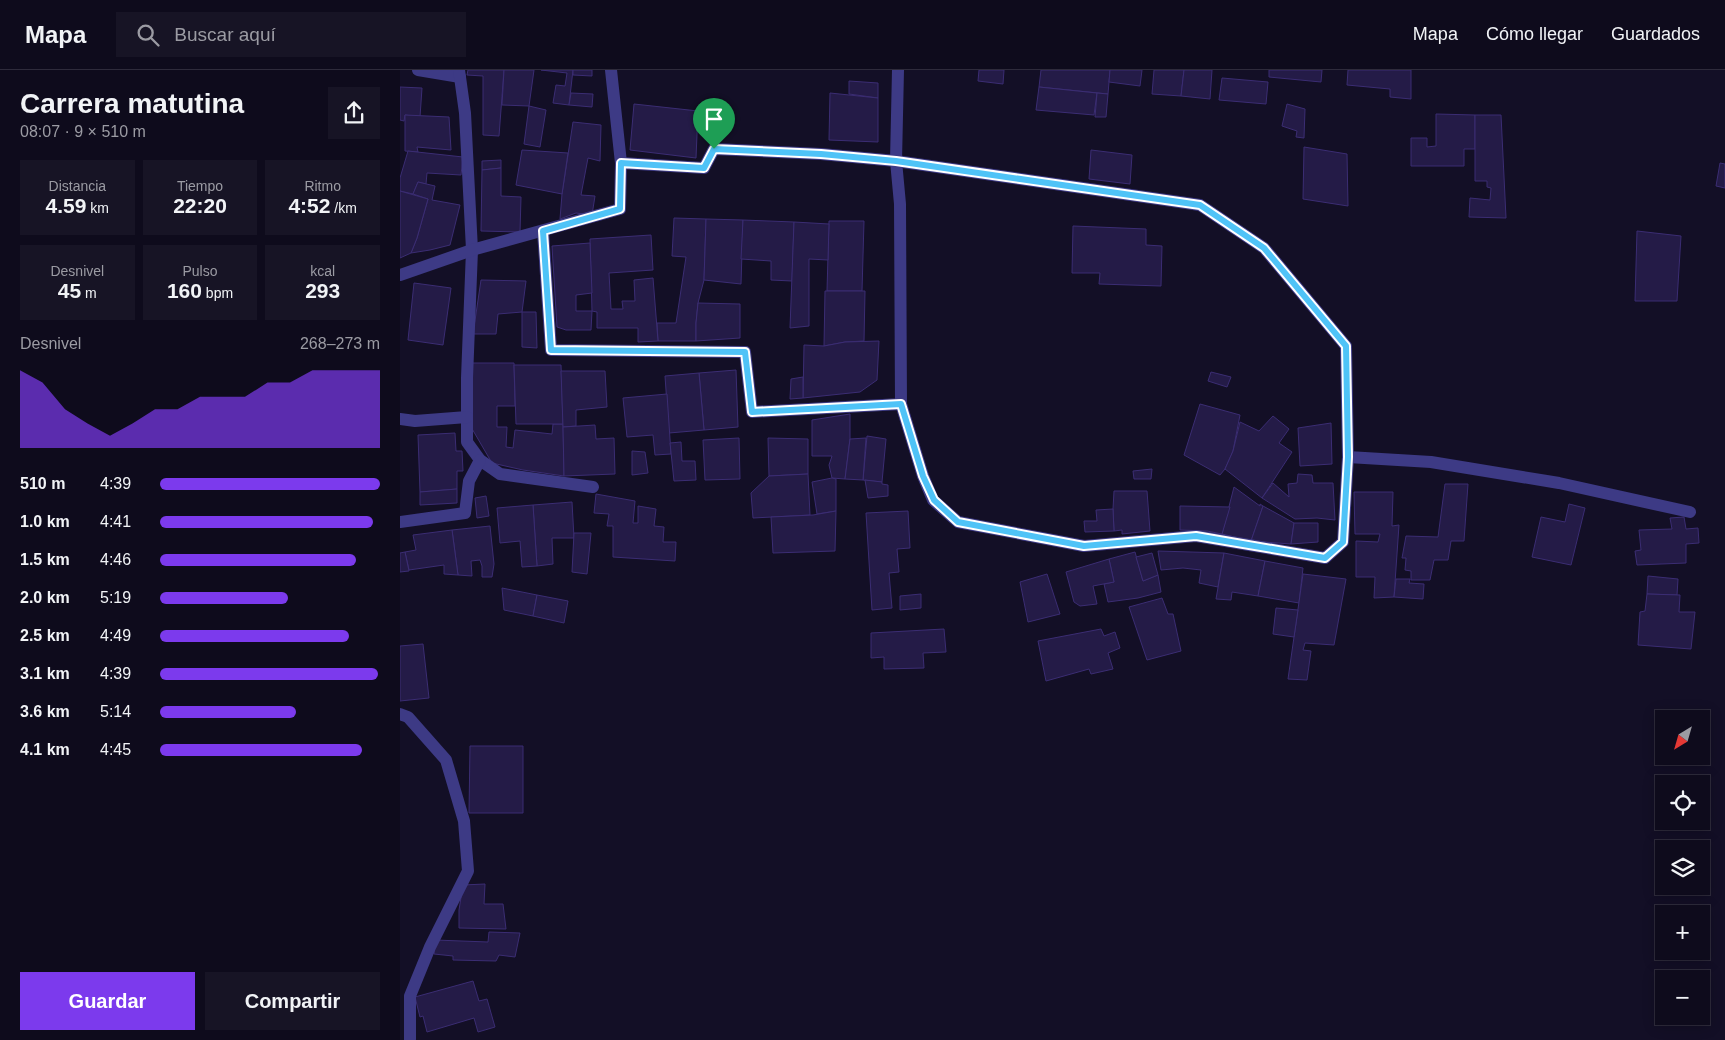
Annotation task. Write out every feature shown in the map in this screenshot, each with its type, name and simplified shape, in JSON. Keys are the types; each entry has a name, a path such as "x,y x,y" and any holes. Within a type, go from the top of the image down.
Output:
{"street":[{"path":"418,70 459,73 465,113 472,250 467,442 480,460 500,474 593,487"},
{"path":"400,275 472,250 620,209 621,163 611,70"},
{"path":"621,163 704,168 714,149 821,154 896,161 1200,205 1264,248 1346,346 1348,457 1343,542 1325,558 1196,536 1084,546 958,522 934,500 923,476 901,404 900,204 896,161 898,70"},
{"path":"543,231 551,350 745,352 752,412 901,404"},
{"path":"400,419 415,421 467,417"},
{"path":"1348,457 1441,463 1559,483 1690,512"},
{"path":"400,522 465,513 469,481 480,460"},
{"path":"400,714 408,717 446,760 464,821 468,871 430,948 410,996 410,1039"}],"building":[{"path":"468,70 504,70 499,136 483,135 483,76 467,75"},
{"path":"504,70 534,70 529,106 502,105"},
{"path":"541,70 573,70 569,105 553,103 556,85 565,86 567,73"},
{"path":"573,70 592,70 592,76 573,75"},
{"path":"979,70 1004,70 1003,84 978,81"},
{"path":"1041,70 1110,70 1108,94 1039,87"},
{"path":"1110,70 1142,70 1140,86 1109,82"},
{"path":"1154,70 1184,70 1181,96 1152,94"},
{"path":"1184,70 1212,70 1210,99 1181,96"},
{"path":"1269,70 1322,70 1321,82 1269,77"},
{"path":"1348,70 1411,70 1411,99 1390,97 1390,89 1347,85"},
{"path":"1222,78 1268,82 1266,104 1219,100"},
{"path":"849,81 878,83 878,98 849,94"},
{"path":"400,87 422,88 420,117 405,115 404,121 400,120"},
{"path":"1039,87 1097,93 1094,115 1036,110"},
{"path":"571,93 593,94 592,107 569,105"},
{"path":"830,93 878,98 878,142 829,140"},
{"path":"1097,93 1108,94 1106,117 1095,117"},
{"path":"634,104 698,111 696,158 630,150"},
{"path":"1287,104 1305,109 1304,138 1296,137 1297,131 1282,126"},
{"path":"529,106 546,110 540,147 524,144"},
{"path":"1436,114 1475,115 1475,149 1464,149 1464,166 1411,166 1411,138 1427,138 1427,147 1436,146"},
{"path":"405,115 449,117 451,150 417,147 418,152 405,151"},
{"path":"1475,115 1501,115 1506,218 1469,217 1470,198 1490,200 1491,188 1487,187 1487,181 1475,181"},
{"path":"573,122 601,125 600,161 588,158 581,195 595,196 592,215 576,213 560,219 562,194"},
{"path":"1304,147 1347,154 1348,206 1303,199"},
{"path":"522,150 568,153 562,194 516,185"},
{"path":"1091,150 1132,155 1130,184 1089,179"},
{"path":"408,151 463,157 461,175 427,173 426,184 418,182 413,194 400,191 400,178"},
{"path":"501,160 501,168 482,170 482,161"},
{"path":"1720,163 1725,164 1725,188 1716,186"},
{"path":"501,168 501,196 521,197 520,232 481,231 482,170"},
{"path":"418,182 435,186 432,200 460,205 450,245 411,253 428,199 413,194"},
{"path":"400,191 428,199 411,253 400,258"},
{"path":"674,218 706,219 704,280 698,303 696,341 658,341 657,323 676,323 686,257 672,256"},
{"path":"706,219 743,220 741,284 704,280"},
{"path":"743,220 794,222 792,281 771,280 771,261 741,259"},
{"path":"829,221 864,221 862,291 827,291"},
{"path":"794,222 829,224 828,260 809,259 809,326 790,328"},
{"path":"1073,226 1146,229 1146,245 1162,246 1161,286 1099,284 1100,273 1072,273"},
{"path":"1637,231 1681,236 1677,301 1635,301"},
{"path":"651,235 653,270 609,273 611,309 623,309 622,301 635,301 634,280 653,278 658,341 638,342 638,328 597,328 597,312 592,311 590,239"},
{"path":"590,243 592,293 576,295 576,311 592,311 591,330 566,330 557,327 552,246"},
{"path":"481,280 526,281 522,312 498,314 496,334 473,334"},
{"path":"414,283 451,288 443,345 408,340"},
{"path":"825,291 865,291 864,341 824,346"},
{"path":"698,303 740,304 740,338 696,341"},
{"path":"522,312 536,312 537,348 522,347"},
{"path":"879,341 877,380 860,392 803,398 804,345 824,346 845,342"},
{"path":"470,363 514,363 515,406 497,406 497,427 507,427 506,447 513,448 515,430 552,434 553,424 563,424 564,476 492,463 471,427"},
{"path":"514,365 561,365 563,424 516,424"},
{"path":"736,370 738,427 704,430 699,373"},
{"path":"561,371 605,371 607,407 576,410 576,426 563,427"},
{"path":"1211,372 1231,377 1227,387 1208,381"},
{"path":"699,373 704,430 669,433 665,376"},
{"path":"803,377 803,398 790,399 791,379"},
{"path":"667,394 671,454 655,455 653,435 627,437 623,398"},
{"path":"1200,404 1240,415 1233,451 1225,469 1220,475 1184,455"},
{"path":"850,414 850,439 845,479 832,478 829,465 832,456 812,456 812,420"},
{"path":"1273,416 1289,429 1279,443 1292,452 1262,498 1225,469 1233,451 1240,422 1259,431"},
{"path":"1331,423 1332,464 1300,466 1298,428"},
{"path":"595,425 596,439 614,438 615,474 564,476 563,427"},
{"path":"455,433 456,451 462,451 463,471 457,471 457,489 420,492 418,435"},
{"path":"867,436 886,439 882,482 863,480"},
{"path":"739,438 740,479 705,480 703,440"},
{"path":"768,438 808,439 808,474 769,476"},
{"path":"866,438 863,480 845,479 850,439"},
{"path":"681,442 682,461 695,461 696,480 674,481 670,443"},
{"path":"632,451 645,452 648,473 632,475"},
{"path":"1152,469 1151,479 1134,479 1133,471"},
{"path":"808,474 810,515 753,518 751,493 769,476"},
{"path":"1298,474 1312,475 1313,483 1333,483 1335,520 1317,518 1295,519 1262,498 1273,483 1289,497 1288,484 1297,483"},
{"path":"836,479 836,511 817,514 812,482"},
{"path":"865,480 882,482 882,484 888,485 888,496 868,498"},
{"path":"1445,484 1468,484 1464,541 1451,541 1448,560 1434,560 1430,580 1411,580 1411,571 1405,570 1406,558 1402,558 1406,536 1438,537"},
{"path":"1234,487 1260,506 1260,504 1263,506 1251,541 1222,534"},
{"path":"457,489 457,503 420,505 420,492"},
{"path":"1114,491 1147,491 1150,531 1122,534 1122,530 1114,531"},
{"path":"1354,492 1393,492 1392,526 1399,525 1394,597 1374,598 1375,577 1356,577 1356,541 1378,542 1380,534 1355,534"},
{"path":"596,494 635,501 633,523 638,523 638,506 656,509 654,526 664,527 663,542 676,542 675,561 613,557 613,526 607,526 609,514 594,513"},
{"path":"486,496 489,516 477,518 475,498"},
{"path":"572,502 574,538 552,538 553,564 537,566 533,505"},
{"path":"1569,504 1585,508 1571,565 1532,557 1541,517 1565,522"},
{"path":"533,505 537,566 522,567 520,541 500,543 497,508"},
{"path":"1180,506 1230,507 1222,534 1207,531 1180,530"},
{"path":"1263,506 1294,523 1291,544 1251,541"},
{"path":"1113,509 1114,531 1085,532 1084,521 1097,521 1096,510"},
{"path":"836,511 835,551 773,553 771,517 813,515"},
{"path":"908,511 910,548 897,549 899,572 889,573 892,608 872,610 866,513"},
{"path":"1684,517 1686,529 1698,528 1699,543 1686,544 1686,563 1637,565 1635,551 1641,550 1639,530 1672,529 1670,518"},
{"path":"1294,523 1318,523 1318,542 1291,544"},
{"path":"490,526 494,564 492,577 482,577 480,560 471,561 472,576 458,575 452,530"},
{"path":"452,530 458,575 444,574 444,565 409,570 405,552 416,550 413,535"},
{"path":"574,533 591,533 587,574 572,572"},
{"path":"1158,551 1224,553 1218,587 1199,583 1201,570 1183,568 1161,570"},
{"path":"405,552 409,571 400,572 400,553"},
{"path":"1135,552 1143,581 1158,575 1161,592 1138,598 1108,602 1104,584 1114,582 1109,559"},
{"path":"1152,553 1158,575 1143,581 1136,557"},
{"path":"1224,553 1265,561 1258,596 1232,592 1231,600 1216,599"},
{"path":"1109,559 1114,582 1093,586 1097,604 1080,606 1074,602 1066,572"},
{"path":"1265,561 1303,568 1299,603 1258,596"},
{"path":"1047,574 1060,614 1028,622 1020,582"},
{"path":"1303,574 1346,579 1334,645 1305,643 1303,650 1311,651 1307,680 1288,679"},
{"path":"1648,576 1678,579 1677,595 1647,594"},
{"path":"1396,579 1410,579 1409,583 1424,584 1423,599 1394,597"},
{"path":"502,588 537,595 533,616 504,610"},
{"path":"921,594 921,608 900,610 900,596"},
{"path":"1647,594 1680,595 1679,612 1695,612 1691,649 1638,645 1640,612 1645,611"},
{"path":"537,595 568,601 564,623 533,616"},
{"path":"1162,598 1168,614 1173,614 1181,651 1147,660 1129,607"},
{"path":"1276,608 1298,610 1294,637 1273,634"},
{"path":"944,629 946,652 923,653 924,668 884,669 884,657 871,658 871,633"},
{"path":"1101,629 1104,636 1115,632 1120,648 1108,653 1113,669 1091,674 1089,669 1046,681 1038,641"},
{"path":"423,644 429,698 400,701 400,646"},
{"path":"470,746 523,746 523,813 469,813"},
{"path":"485,884 484,904 503,904 506,929 459,928 459,910 463,885"},
{"path":"489,932 520,933 515,957 499,955 496,961 453,960 453,956 434,954 435,940 488,942"},
{"path":"473,981 479,1001 487,999 495,1027 478,1032 474,1018 427,1032 423,1016 420,1017 415,997"}],"route":[{"path":"714,149 821,154 896,161 1200,205 1264,248 1346,346 1348,457 1343,542 1325,558 1196,536 1084,546 958,522 934,500 923,476 901,404 752,412 745,352 551,350 543,231 620,209 621,163 704,168 714,149"}]}
